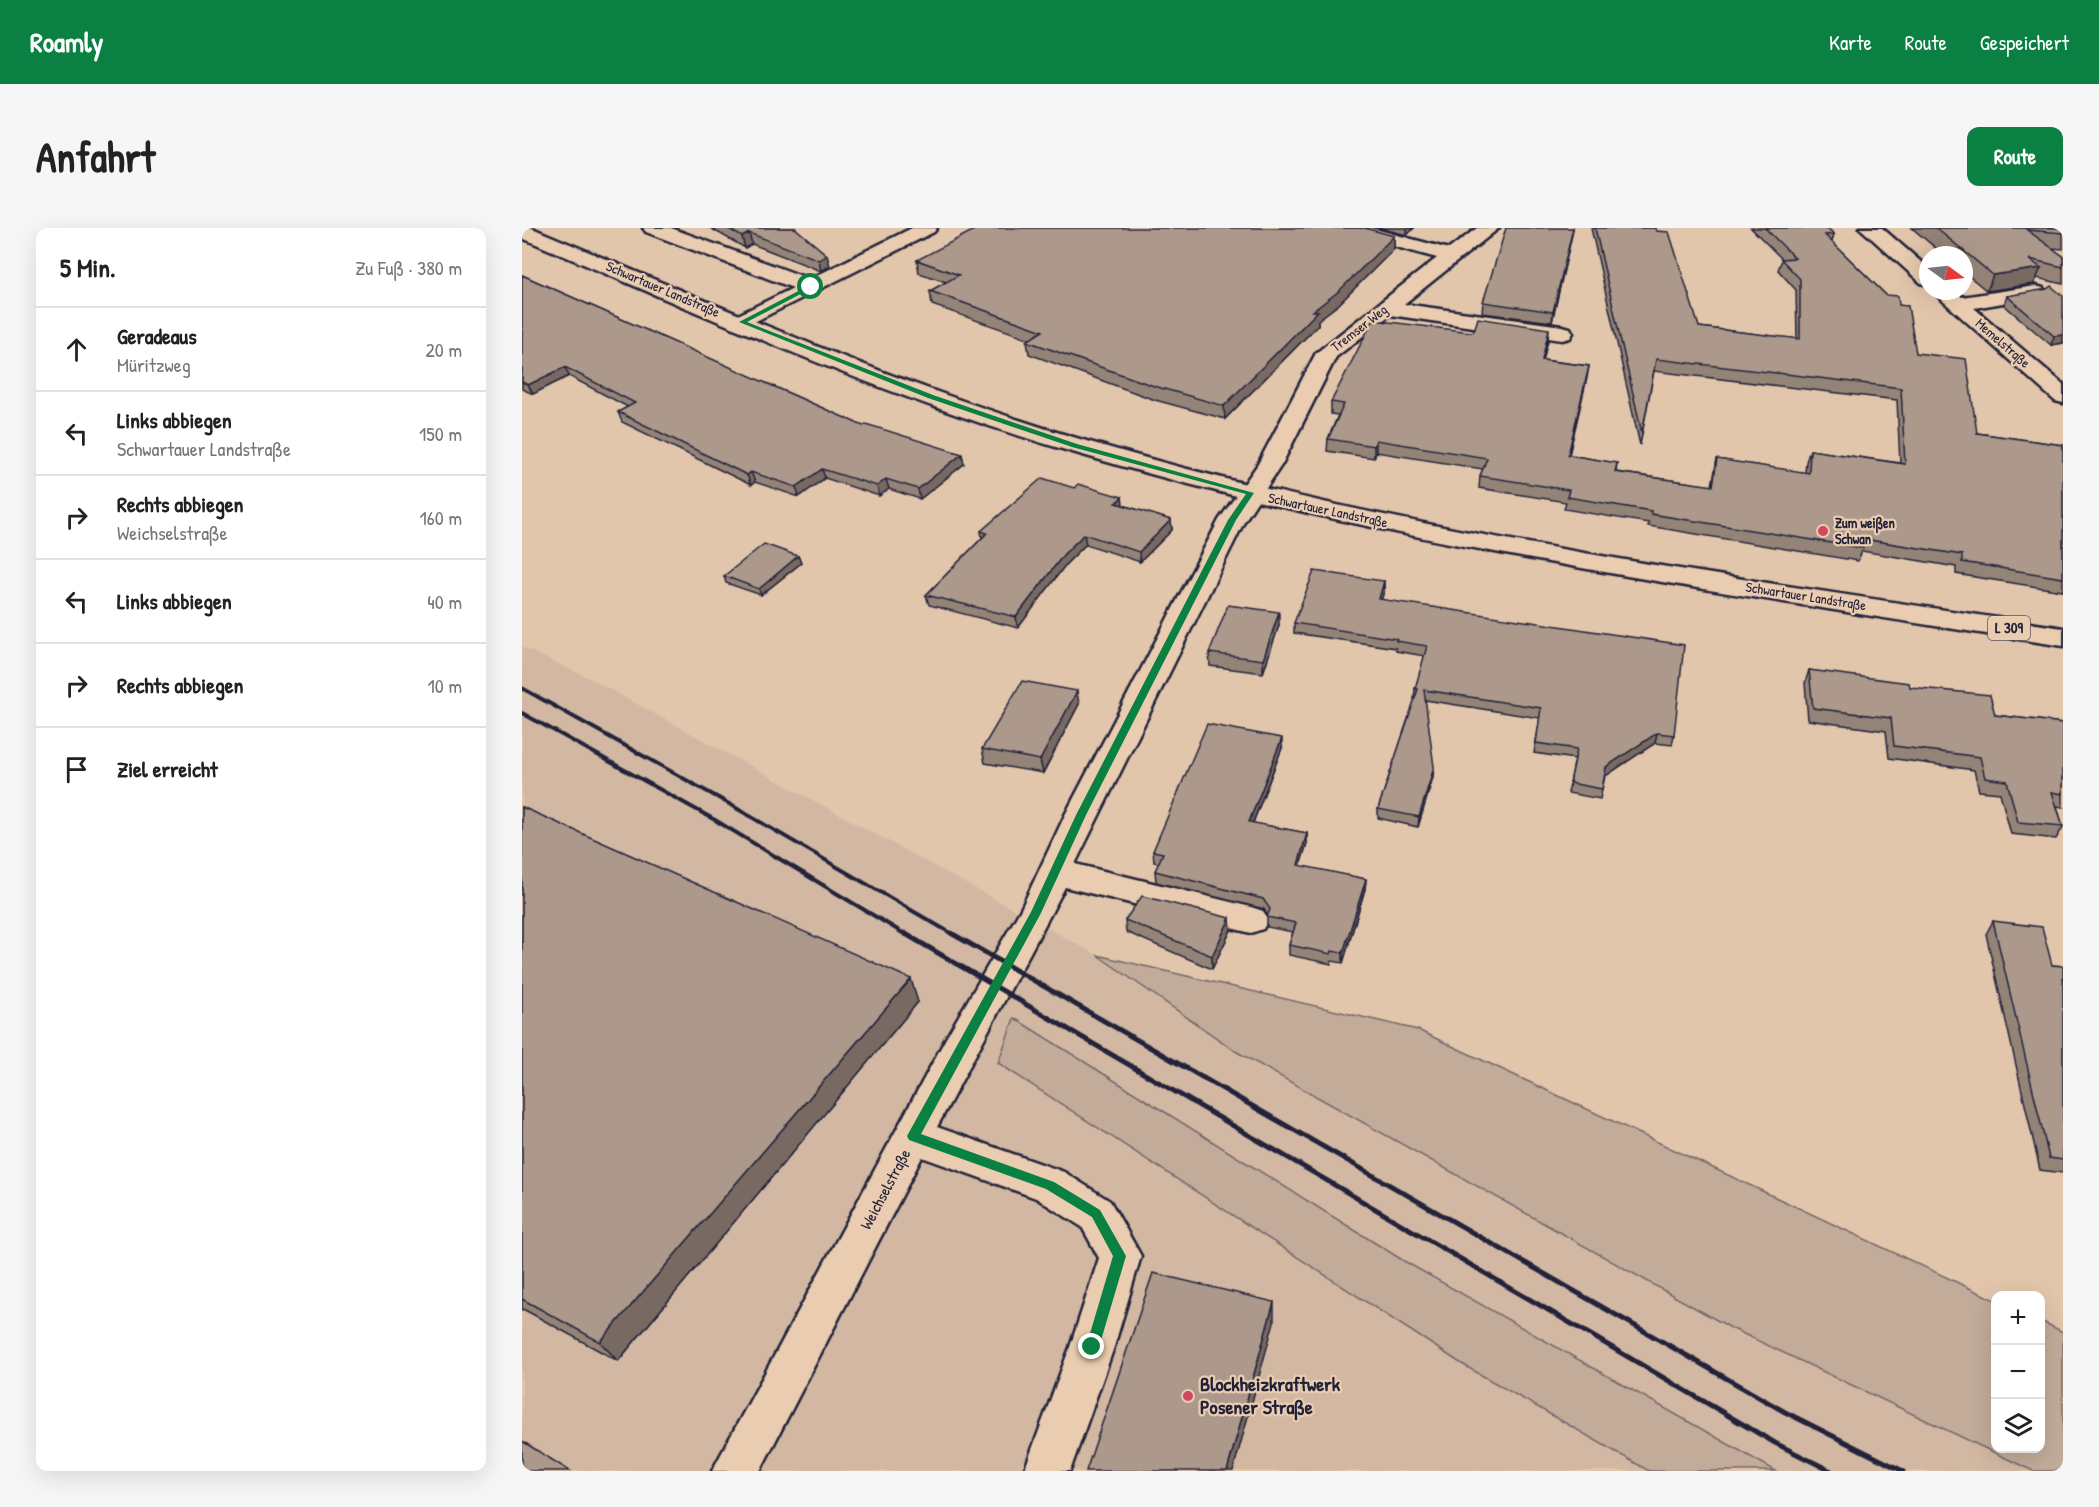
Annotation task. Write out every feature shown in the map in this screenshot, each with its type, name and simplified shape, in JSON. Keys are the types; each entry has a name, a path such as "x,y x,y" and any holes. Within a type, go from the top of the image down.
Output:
{"street":[{"path":"653,228 811,287"},
{"path":"742,322 927,228"},
{"path":"1348,228 1452,256"},
{"name":"Tremser Weg","path":"1250,493 1270,464 1327,353 1489,228"},
{"path":"1870,228 1919,271"},
{"name":"Schwartauer Landstraße","path":"522,231 931,397 1075,446 1250,493 1467,540 2063,637"},
{"path":"1973,296 2036,292"},
{"name":"Memelstraße","path":"1954,300 2053,376 2063,396"},
{"path":"1385,308 1562,333"},
{"name":"Weichselstraße","path":"735,1471 913,1136 1036,913 1054,872 1232,520 1250,493"},
{"path":"1054,872 1251,920"},
{"path":"913,1136 1050,1185 1096,1214 1120,1256 1092,1347 1047,1471"}],"shaded area":[{"path":"522,647 593,680 1097,955 1418,1030 1991,1444 1991,1453 2045,1453 2063,1471 522,1471"},
{"path":"1097,955 1418,1030 1991,1298 1991,1451 1731,1328 1237,1052"},
{"path":"1014,1018 1404,1261 1776,1471 1649,1471 1462,1364 998,1063"},
{"path":"2045,1323 2063,1332 2063,1471 2033,1471 1995,1453 2045,1453"}],"building":[{"path":"727,228 795,228 827,255 819,260 749,233 742,237"},
{"path":"978,228 1365,228 1394,236 1339,291 1313,311 1318,311 1224,406 1154,386 1027,341 1043,331 930,291 959,275 917,260"},
{"path":"1506,228 1573,228 1553,312 1483,302"},
{"path":"1595,228 1655,228 1656,231 1669,232 1699,327 1800,339 1800,279 1781,259 1795,258 1765,228 1827,228 1834,234 1825,235 1886,295 1898,296 1899,305 1908,306 1916,353 1966,359 1977,433 2063,445 2063,578 1962,562 1962,555 1863,539 1863,548 1651,514 1651,511 1567,497 1569,490 1480,476 1487,458 1376,440 1374,446 1328,439 1344,404 1331,402 1373,320 1471,332 1474,331 1478,318 1549,329 1542,360 1589,366 1568,455 1617,463 1615,472 1713,486 1717,459 1809,473 1810,450 1905,464 1901,388 1811,377 1656,359 1642,433"},
{"path":"1936,228 2063,228 2063,233 2027,230 2063,256 2063,267 2029,259 2041,268 1993,275 1973,259 1973,246 1958,246"},
{"path":"522,275 863,426 866,424 962,454 918,489 886,479 877,486 822,469 796,487 751,472 747,475 618,412 635,403 565,367 528,385 522,382"},
{"path":"2051,286 2063,296 2063,335 2054,336 2007,296 2047,289"},
{"path":"1042,478 1074,488 1078,484 1122,497 1116,503 1171,520 1139,552 1084,534 1064,554 1016,617 926,595 987,533 981,531"},
{"path":"764,544 798,556 759,589 724,576"},
{"path":"1314,571 1384,581 1379,599 1684,645 1674,735 1657,733 1606,767 1602,789 1570,783 1577,749 1536,743 1541,708 1424,690 1434,767 1419,817 1378,809 1418,689 1415,689 1427,646 1294,623"},
{"path":"1228,605 1279,612 1263,660 1209,653"},
{"path":"1809,670 1909,683 1910,687 1990,695 1995,715 2063,723 2063,794 2052,792 2063,826 2018,822 2007,781 1985,778 1980,757 1894,746 1891,718 1813,708"},
{"path":"1022,681 1077,691 1040,760 982,749"},
{"path":"1207,724 1282,738 1249,822 1307,833 1298,865 1366,879 1343,953 1332,951 1331,954 1289,945 1296,923 1267,917 1270,909 1263,899 1155,871 1163,853 1153,851"},
{"path":"522,807 911,979 600,1342 522,1299"},
{"path":"1142,896 1230,918 1212,956 1125,920"},
{"path":"1993,921 2042,927 2052,965 2063,966 2063,1160 2049,1158"},
{"name":"Blockheizkraftwerk Posener Straße","path":"1153,1273 1274,1302 1227,1471 1086,1471"},
{"path":"522,1441 570,1471 522,1471"}],"railway":[{"path":"522,688 731,805 954,935"},
{"path":"522,713 715,820 906,935"},
{"path":"904,933 1775,1443 1831,1471"},
{"path":"951,933 1785,1412 1903,1471"}],"place":[{"name":"Zum weißen Schwan","path":"1823,531"},
{"name":"Blockheizkraftwerk Posener Straße","path":"1188,1396"}],"route":[{"path":"811,287 742,322 931,397 1075,446 1250,493 1232,520 1081,815 1036,913 913,1136 1050,1185 1096,1214 1120,1256 1092,1347"}]}
